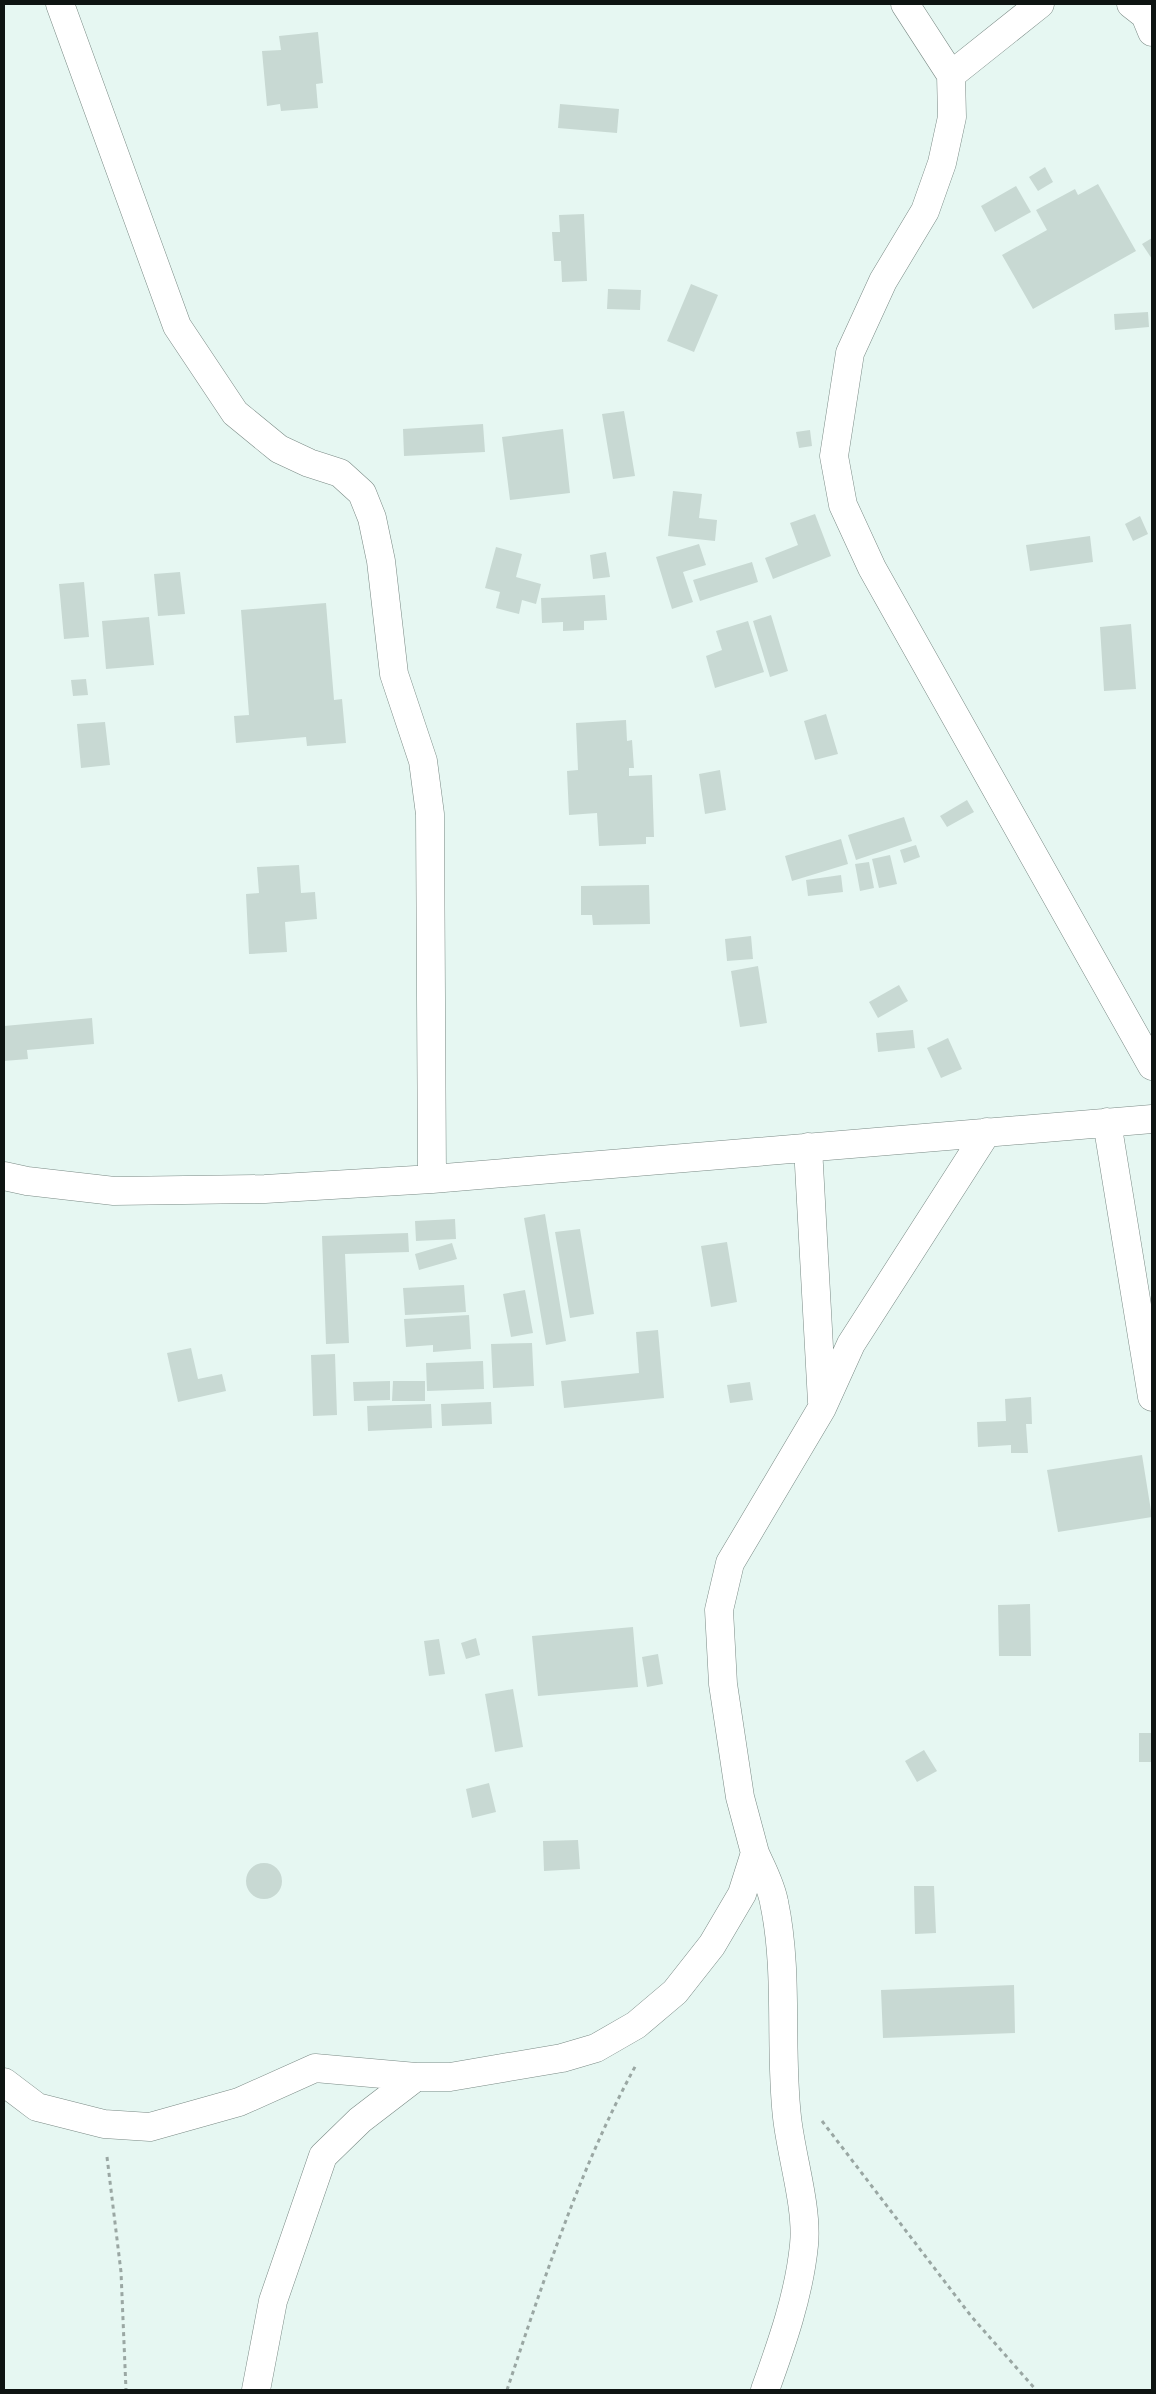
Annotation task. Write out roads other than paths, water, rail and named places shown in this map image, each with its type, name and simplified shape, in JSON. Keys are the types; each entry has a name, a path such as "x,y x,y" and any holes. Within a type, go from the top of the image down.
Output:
{"street":[{"path":"60,4 177,326 235,413 279,450 340,474 362,493 372,518 381,561 394,674 423,761 430,814 432,1179"},
{"path":"905,4 951,75 952,117 942,163 925,211 883,281 850,353 834,456 843,505 872,568 1152,1066"},
{"path":"951,75 1040,4"},
{"path":"1131,4 1144,14 1152,32"},
{"path":"4,1176 27,1181 114,1191 265,1190 432,1179 808,1146 1152,1119"},
{"path":"1106,1122 1152,1397"},
{"path":"765,2390 781,2347 799,2280 805,2242 801,2200 787,2119 783,2071 784,1978 776,1912 768,1882 754,1853 740,1797 723,1684 719,1610 730,1563 822,1408 851,1344 986,1132"},
{"path":"808,1146 822,1408"},
{"path":"4,2082 38,2107 104,2124 150,2128 239,2102 315,2068 416,2077 450,2076 562,2058 596,2048 636,2025 675,1992 712,1945 742,1894 754,1853"},
{"path":"256,2390 273,2301 322,2156 360,2120 416,2077"}]}
